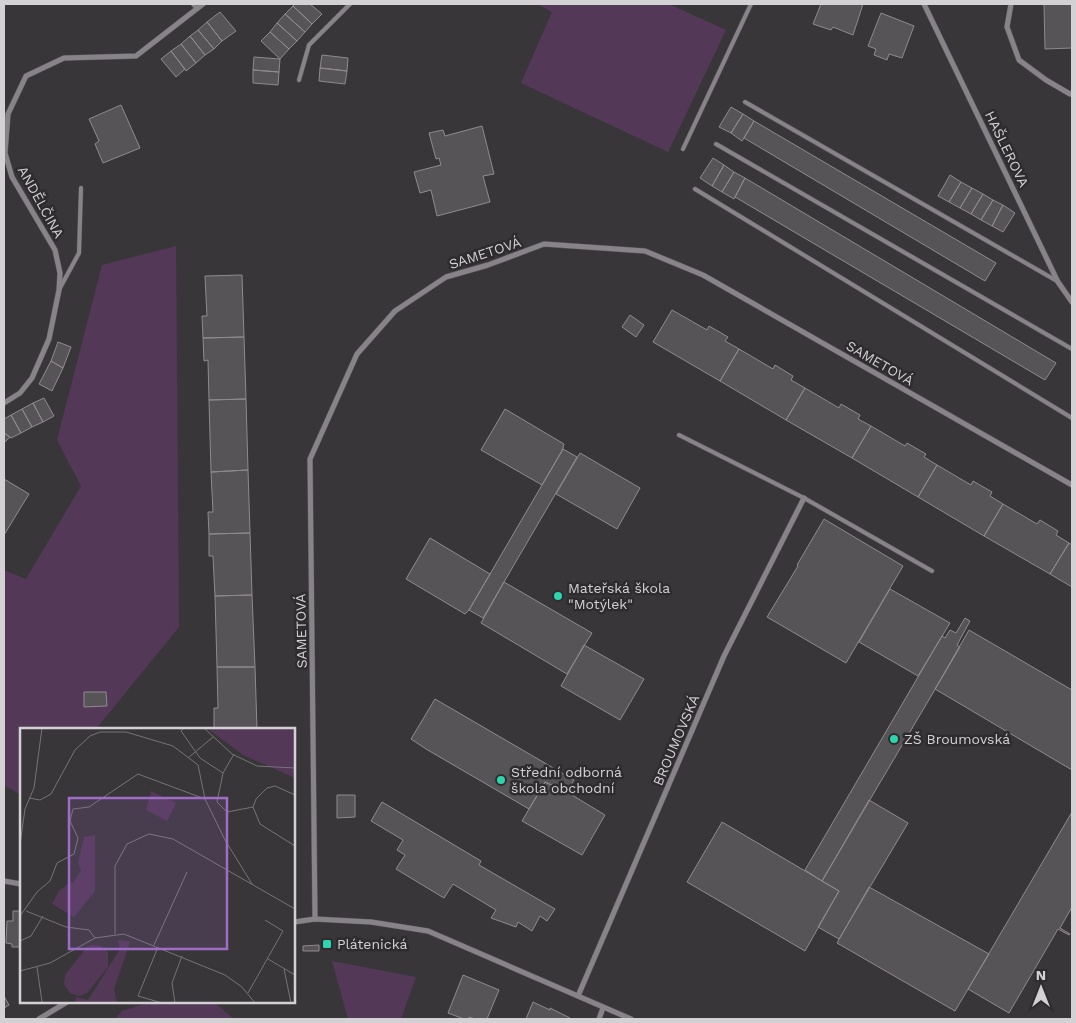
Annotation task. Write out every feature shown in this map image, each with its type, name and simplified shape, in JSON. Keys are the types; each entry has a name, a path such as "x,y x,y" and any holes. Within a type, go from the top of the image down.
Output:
{"street":[{"name":"ANDĚLČINA","path":"4,403 20,393 32,378 50,339 59,290 60,273 55,250 12,177 5,154 8,114 26,76 64,58 136,56 195,6 203,4"},
{"name":"HAŠLEROVA","path":"924,4 1058,282 1072,302"},
{"path":"1010,4 1007,28 1019,60 1046,80 1070,94 1072,93"},
{"name":"SAMETOVÁ","path":"315,919 310,459 357,354 395,312 446,277 488,265 544,244 645,251 703,275 1072,486"},
{"name":"BROUMOVSKÁ","path":"578,996 724,656 804,498"},
{"path":"4,880 20,884"},
{"path":"295,922 315,919 371,922 428,932 631,1019"},
{"path":"39,1019 65,1003"},
{"path":"599,1019 603,1008"}],"lane":[{"path":"299,80 309,45 350,4"},
{"path":"683,149 751,4"},
{"path":"745,102 1058,282"},
{"path":"716,144 1072,349"},
{"path":"59,290 79,253 81,188"},
{"path":"695,189 1072,418"},
{"path":"679,434 804,498 932,571"}],"shaded area":[{"path":"538,4 669,4 726,30 668,152 521,83 552,12"},
{"path":"176,246 179,627 97,728 20,728 20,794 4,785 4,570 26,579 81,486 57,440 102,265"},
{"path":"332,961 416,977 401,1019 348,1019"},
{"path":"148,1003 216,1004 234,1019 115,1019 122,1011"}],"building":[{"path":"295,4 310,4 322,14 312,24 293,6"},
{"path":"821,4 863,4 853,35 833,27 831,30 813,24"},
{"path":"1044,4 1072,4 1072,48 1045,49"},
{"path":"293,6 312,24 305,32 285,14"},
{"path":"220,12 236,31 222,41 207,22"},
{"path":"881,13 914,26 902,58 889,54 887,60 874,55 876,49 868,46"},
{"path":"285,14 305,32 297,41 277,23"},
{"path":"207,22 222,41 214,49 198,30"},
{"path":"277,23 297,41 289,49 270,32"},
{"path":"198,30 214,49 205,55 190,36"},
{"path":"270,32 289,49 280,59 261,41"},
{"path":"190,36 205,55 196,63 181,44"},
{"path":"181,44 196,63 186,71 171,51"},
{"path":"171,51 185,69 176,77 161,59"},
{"path":"322,55 348,58 347,71 320,68"},
{"path":"254,57 280,59 279,72 253,70"},
{"path":"320,68 347,71 345,84 319,81"},
{"path":"253,70 279,72 278,85 253,83"},
{"path":"121,105 140,148 103,163 95,144 99,141 89,119"},
{"path":"731,107 743,114 731,133 719,127"},
{"path":"743,114 754,121 742,141 731,133"},
{"path":"754,121 996,263 985,281 744,138"},
{"path":"482,126 494,174 483,176 490,202 437,216 431,190 420,193 414,172 441,165 439,158 436,159 429,133 443,130 445,136"},
{"path":"713,158 724,165 712,186 700,178"},
{"path":"724,165 734,172 722,192 712,186"},
{"path":"734,172 745,178 734,199 722,192"},
{"path":"950,175 961,182 949,202 938,196"},
{"path":"745,178 1056,363 1045,380 735,197"},
{"path":"961,182 972,188 960,208 949,202"},
{"path":"972,188 983,194 971,214 960,208"},
{"path":"983,194 993,200 981,220 971,214"},
{"path":"993,200 1003,205 992,226 981,220"},
{"path":"1003,205 1015,213 1003,232 992,226"},
{"path":"242,275 244,337 203,338 202,316 207,316 205,276"},
{"path":"672,310 707,330 709,326 728,337 725,341 739,349 720,381 653,342"},
{"path":"630,315 644,325 636,337 622,327"},
{"path":"244,337 246,399 209,400 208,360 204,361 203,338"},
{"path":"58,342 71,347 63,368 51,361"},
{"path":"739,349 773,369 775,365 793,376 791,380 805,388 786,420 720,381"},
{"path":"51,361 63,368 52,391 39,384"},
{"path":"805,388 839,408 841,404 860,415 858,419 871,426 852,458 786,420"},
{"path":"44,398 54,416 43,422 33,403"},
{"path":"246,399 248,470 211,472 209,400"},
{"path":"33,403 43,422 32,427 22,409"},
{"path":"22,409 32,427 21,433 11,415"},
{"path":"505,409 564,444 562,451 542,485 481,450"},
{"path":"11,415 21,433 11,438 4,433 4,419"},
{"path":"871,426 905,446 907,443 926,454 924,457 937,465 918,497 852,458"},
{"path":"4,433 10,437 4,443"},
{"path":"563,449 577,457 483,618 469,610"},
{"path":"580,453 640,488 617,529 556,494"},
{"path":"937,465 971,485 973,481 992,492 990,496 1003,504 984,536 918,497"},
{"path":"248,470 250,533 209,534 208,512 213,512 211,472"},
{"path":"4,479 29,494 4,535"},
{"path":"1003,504 1037,524 1040,520 1058,531 1056,535 1069,543 1050,574 984,536"},
{"path":"824,519 903,566 846,663 767,617"},
{"path":"250,533 252,595 215,596 213,556 209,556 209,534"},
{"path":"430,538 490,574 465,614 406,579"},
{"path":"1069,543 1072,545 1072,587 1050,574"},
{"path":"504,582 592,633 567,674 481,623"},
{"path":"890,589 950,623 918,676 859,642"},
{"path":"252,595 255,667 217,667 215,596"},
{"path":"965,618 970,621 957,645 960,647 822,881 805,870 942,636 945,638 950,630 956,633"},
{"path":"969,630 1072,690 1072,770 935,689"},
{"path":"584,645 644,679 620,720 561,686"},
{"path":"217,667 255,667 257,728 214,728 214,708 218,708"},
{"path":"84,692 106,692 107,706 84,707"},
{"path":"435,699 574,780 567,792 545,782 529,809 411,739"},
{"path":"545,782 567,792 605,815 582,855 522,821"},
{"path":"337,795 355,795 355,817 337,818"},
{"path":"869,800 908,823 839,939 818,927 839,891 822,881"},
{"path":"382,802 481,861 479,865 555,909 547,921 540,916 532,931 518,922 516,927 491,918 496,910 453,884 444,898 396,869 405,855 397,850 403,840 371,821"},
{"path":"1072,812 1072,907 1060,928 1070,934 1058,929 1009,1013 968,989"},
{"path":"722,822 839,891 805,951 687,882"},
{"path":"869,887 989,954 955,1011 837,943"},
{"path":"13,911 20,911 20,947 12,947 12,944 6,943 7,921 13,921"},
{"path":"319,945 319,951 303,951 303,946"},
{"path":"463,975 499,990 487,1019 469,1017 464,1019 448,1013"},
{"path":"4,996 9,1005 4,1008"},
{"path":"533,1002 550,1010 550,1008 570,1018 526,1019"}],"place":[{"name":"Mateřská škola \"Motýlek\"","path":"558,596"},
{"name":"ZŠ Broumovská","path":"894,739"},
{"name":"Střední odborná škola obchodní","path":"501,780"},
{"name":"Plátenická","path":"327,944"}]}
